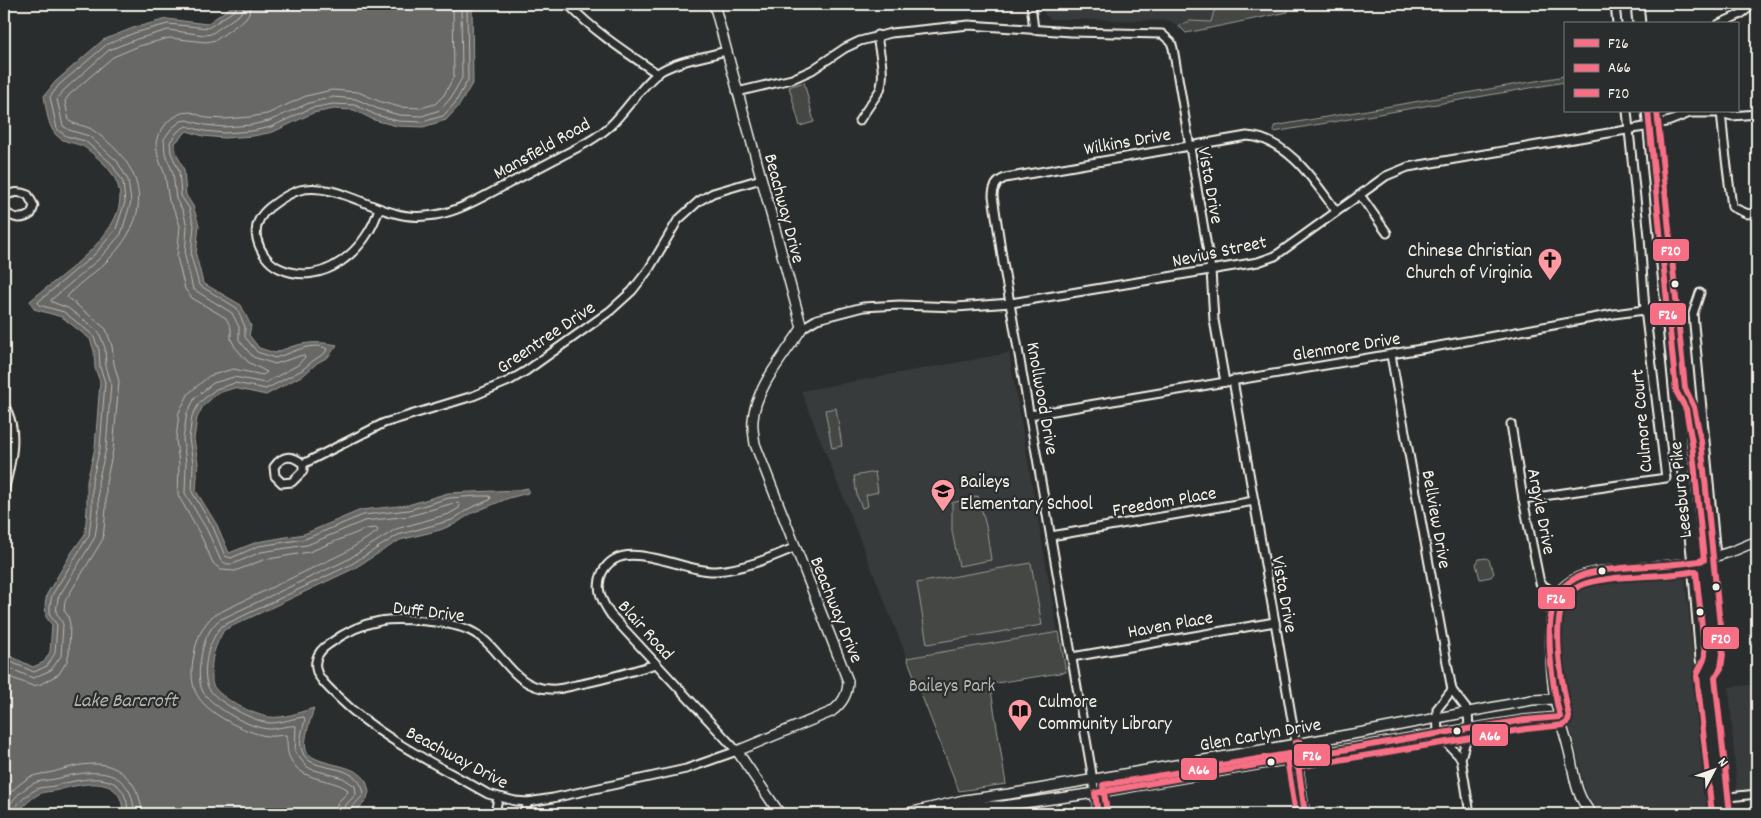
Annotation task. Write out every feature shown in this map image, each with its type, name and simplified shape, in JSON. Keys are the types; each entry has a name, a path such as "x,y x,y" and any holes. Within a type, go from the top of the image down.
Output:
{"main road":[{"path":"1637,4 1639,22"},
{"name":"Leesburg Pike","path":"1648,112 1676,391 1699,561 1702,659 1706,675 1720,814"}],"street":[{"path":"568,4 630,56 658,74"},
{"name":"Beachway Drive","path":"316,670 322,681 344,702 381,732 488,794 515,802 528,802 560,796 686,769 737,751 831,712 837,708 846,695 847,674 755,444 754,409 764,386 802,328 714,4"},
{"path":"737,92 776,84 805,74 845,48 877,35 969,25 1034,30 1032,4"},
{"path":"1615,4 1617,22"},
{"path":"1723,22 1741,14 1754,4"},
{"name":"Vista Drive","path":"1034,30 1157,33 1166,36 1172,48 1211,270 1214,320 1224,382"},
{"path":"859,120 880,90 882,84 883,76 877,35"},
{"name":"Mansfield Road","path":"379,208 376,221 368,233 347,258 332,268 314,273 295,273 279,268 267,258 259,247 256,226 260,217 281,198 300,190 314,188 329,190 396,214 435,215 464,206 598,136 629,107 650,80 658,74 672,66 726,51"},
{"path":"1627,112 1640,237 1645,310"},
{"path":"1721,112 1732,207 1748,214 1757,212"},
{"name":"Nevius Street","path":"802,328 816,319 863,307 900,305 956,307 1011,304 1258,262 1275,256 1386,176 1408,167 1650,126 1690,113 1721,112 1732,116 1757,114"},
{"name":"Wilkins Drive","path":"1071,166 1247,136 1265,139 1277,146 1304,169 1336,212"},
{"name":"Knollwood Drive","path":"1071,166 1005,178 1000,180 994,187 993,196 1098,814"},
{"name":"Greentree Drive","path":"303,464 384,424 473,396 509,381 610,311 632,291 650,269 678,220 698,201 713,193 761,179"},
{"path":"4,196 15,192 22,192 28,195 34,206 31,214 20,219 12,217 4,211"},
{"path":"1360,194 1387,233"},
{"path":"1700,293 1692,314 1716,556"},
{"name":"Glenmore Drive","path":"1030,415 1391,355 1614,314 1667,307"},
{"name":"Culmore Court","path":"1523,499 1666,478 1645,310"},
{"name":"Bellview Drive","path":"1391,355 1452,690 1468,712"},
{"name":"Vista Drive","path":"1233,380 1275,622 1305,814"},
{"path":"4,405 9,416 13,442 10,467 4,490"},
{"name":"Argyle Drive","path":"1511,424 1523,499 1540,583 1557,595"},
{"name":"Greentree Drive","path":"285,457 296,458 303,464 303,471 292,482 282,483 275,476 274,467 285,457"},
{"name":"Freedom Place","path":"1051,536 1254,501"},
{"path":"1592,814 1578,794 1568,746 1555,699 1551,623 1557,595 1575,579 1595,572 1699,561 1757,541"},
{"name":"Blair Road","path":"780,814 737,751 605,606 599,590 599,582 607,565 621,556 639,554 693,570 716,571 740,568 796,547"},
{"name":"Duff Drive","path":"316,670 316,659 319,653 330,643 364,625 380,620 434,623 468,629 491,646 512,672 521,679 538,688 550,690 606,678 656,664"},
{"name":"Haven Place","path":"1072,657 1275,622"},
{"path":"1452,690 1437,709 1438,734 1461,758"},
{"name":"Glen Carlyn Drive","path":"904,814 964,800 1532,700 1555,699"},
{"path":"1468,712 1469,730 1461,758 1470,814"},
{"name":"Glen Carlyn Drive","path":"941,805 1003,806 1095,793 1438,734 1525,720 1560,717"},
{"path":"1719,798 1757,794"},
{"path":"495,814 498,798"},
{"path":"524,814 528,802"}],"shaded area":[{"path":"1041,4 1290,4 1291,11 1179,30 1170,21 1050,19 1045,15"},
{"name":"Baileys Elementary School","path":"1009,353 1058,633 907,658 801,391"},
{"path":"1679,572 1685,577 1709,804 1707,808 1676,812 1674,814 1604,814 1596,808 1586,793 1566,715 1561,674 1562,652 1558,634 1558,617 1561,607 1568,594 1575,587 1594,578 1629,574 1641,576"},
{"path":"1757,684 1757,789 1737,792 1729,687"}],"green space":[{"path":"1242,4 1252,11 1259,4 1287,4 1288,12 1186,33 1179,26 1190,21 1211,22 1214,11 1231,5"},
{"path":"1564,76 1564,82 1274,132 1274,126"},
{"path":"804,82 814,122 800,126 789,87"},
{"path":"836,408 842,446 832,448 825,410"},
{"path":"875,472 878,492 866,495 868,506 862,508 857,496 854,476"},
{"path":"978,496 986,526 991,560 959,566 952,531 952,503"},
{"path":"1487,558 1494,573 1491,577 1480,579 1476,564 1479,559"},
{"path":"1031,563 1042,625 927,644 917,583"},
{"name":"Baileys Park","path":"1059,632 1066,672 990,684 1006,784 959,791 907,658"}],"water":[{"name":"Lake Barcroft","path":"235,4 472,4 473,82 459,106 446,120 423,127 397,126 374,120 354,110 334,109 313,113 273,132 253,136 224,138 203,136 187,131 175,143 176,152 184,170 186,195 193,206 199,225 196,255 203,283 241,305 251,326 249,335 259,348 275,353 306,343 337,345 328,357 317,363 305,374 266,395 234,388 218,393 203,406 197,418 194,439 198,463 196,491 217,525 229,553 257,542 304,534 361,510 408,505 448,493 528,488 528,493 509,498 472,513 455,524 440,530 400,540 353,569 224,630 213,658 213,685 229,700 263,716 286,716 314,708 306,735 306,750 316,759 358,773 367,783 369,792 366,801 353,814 123,814 121,801 116,792 100,784 90,784 41,793 16,814 4,814 4,653 33,667 44,662 50,652 52,625 46,617 45,605 47,594 85,534 87,481 95,448 100,382 95,368 94,351 90,339 62,317 34,309 30,301 91,250 105,234 115,217 120,200 117,183 104,164 85,147 66,141 55,134 49,123 44,96 55,82 103,40 133,28 167,19 207,24"}],"transit line":[{"name":"F26","path":"1098,814 1095,793 1417,737 1525,720 1560,717 1554,689 1550,636 1554,605 1562,589 1581,576 1604,570 1704,560 1692,443 1686,409 1676,391 1648,112"},
{"name":"F20","path":"1657,112 1685,388 1694,407 1701,441 1723,654 1721,668 1715,678 1730,813"},
{"name":"A66","path":"1297,767 1526,729 1564,725 1569,717 1561,673 1558,638 1559,621 1567,596 1576,588 1586,583 1696,571 1705,655 1697,676 1712,814"},
{"name":"F26","path":"1300,742 1295,743 1305,814"},
{"name":"A66","path":"1107,813 1103,785 1323,748"},
{"name":"A66","path":"1287,759 1296,814"}],"place":[{"name":"Chinese Christian Church of Virginia","path":"1550,281"},
{"name":"Baileys Elementary School","path":"943,512"},
{"name":"Culmore Community Library","path":"1020,732"}]}
